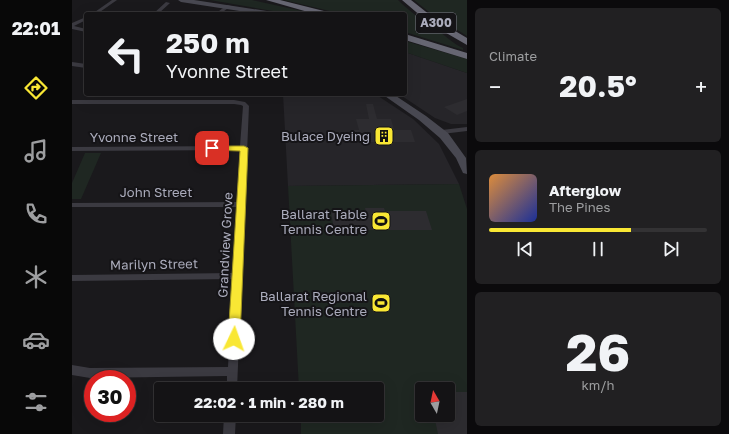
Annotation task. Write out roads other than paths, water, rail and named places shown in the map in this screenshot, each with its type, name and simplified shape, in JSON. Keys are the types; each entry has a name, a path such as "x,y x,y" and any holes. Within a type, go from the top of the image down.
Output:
{"highway":[{"path":"270,0 317,12"},
{"name":"A300","path":"406,0 432,21 467,42"},
{"path":"407,38 467,55"}],"street":[{"path":"97,12 115,0"},
{"path":"181,0 262,12"},
{"path":"157,12 168,3"},
{"path":"219,12 229,6"},
{"path":"72,26 84,19"},
{"path":"72,26 84,30"},
{"path":"72,64 84,66"},
{"path":"390,96 442,132 456,148 467,171"},
{"name":"Grandview Grove","path":"72,102 246,102 232,382"},
{"path":"442,132 467,130"},
{"name":"Yvonne Street","path":"72,149 244,148"},
{"name":"John Street","path":"72,205 241,204"},
{"name":"Marilyn Street","path":"72,278 237,276"},
{"path":"72,370 96,373 233,370"},
{"path":"229,434 230,422"}],"place":[{"name":"Bulace Dyeing","path":"384,136"},
{"name":"Ballarat Table Tennis Centre","path":"381,221"},
{"name":"Ballarat Regional Tennis Centre","path":"381,303"}]}
